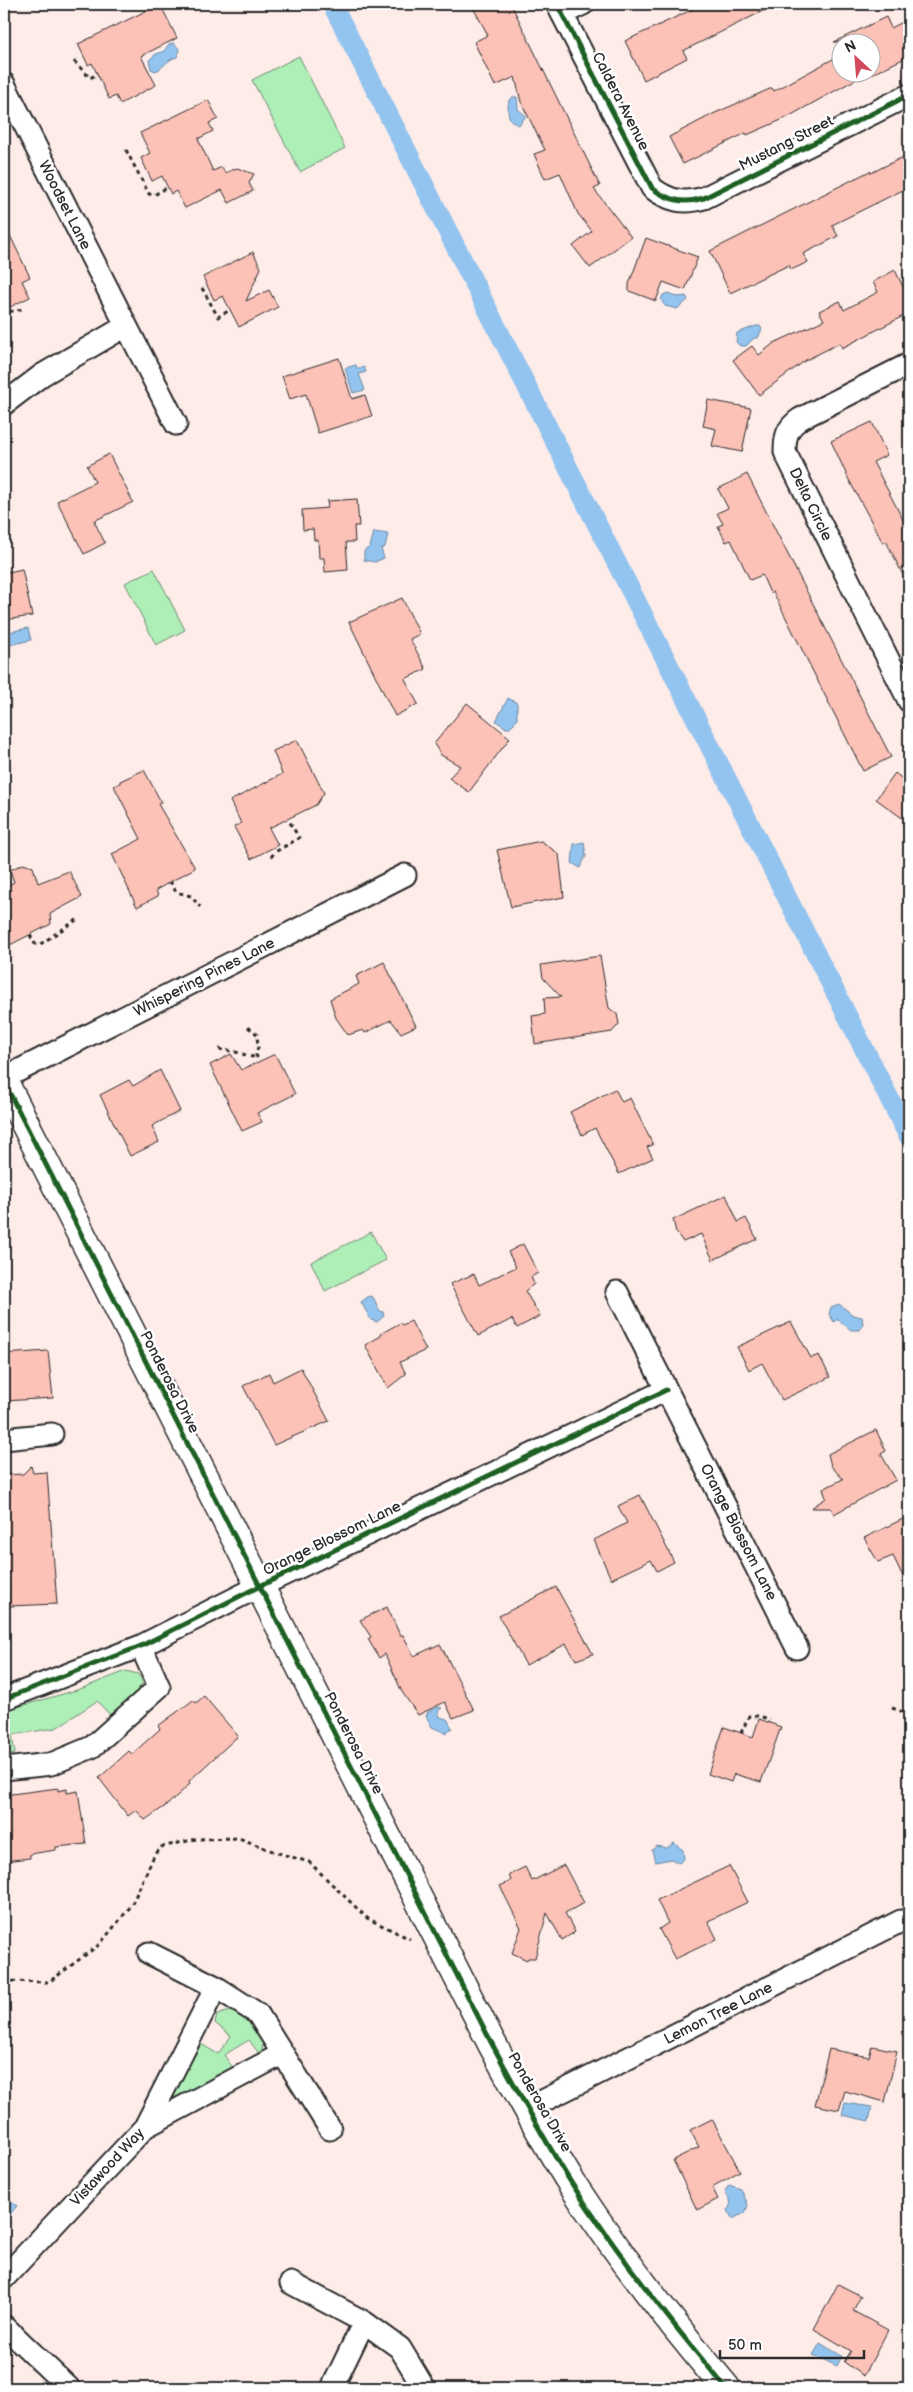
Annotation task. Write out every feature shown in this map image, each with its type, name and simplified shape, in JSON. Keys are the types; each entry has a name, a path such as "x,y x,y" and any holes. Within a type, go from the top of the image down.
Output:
{"street":[{"path":"560,9 583,4"},
{"name":"Caldera Avenue","path":"560,9 652,188 664,197 672,200"},
{"name":"Woodset Lane","path":"4,84 176,424"},
{"name":"Mustang Street","path":"672,200 691,202 704,198 909,95"},
{"path":"4,404 42,374 126,326"},
{"name":"Delta Circle","path":"909,364 800,419 790,426 785,438 785,452 909,700"},
{"name":"Whispering Pines Lane","path":"4,1080 405,875"},
{"name":"Ponderosa Drive","path":"4,1080 491,2042 527,2109 572,2183 620,2255 672,2324 726,2388"},
{"name":"Orange Blossom Lane","path":"617,1292 797,1648"},
{"name":"Orange Blossom Lane","path":"4,1699 141,1646 260,1586 666,1390"},
{"path":"4,1439 52,1434"},
{"path":"4,1769 51,1764 92,1747 100,1740 159,1687 141,1646"},
{"name":"Lemon Tree Lane","path":"527,2109 901,1921 909,1921"},
{"path":"149,1953 216,1987 258,2014 330,2129"},
{"name":"Vistawood Way","path":"4,2278 145,2127 216,1987"},
{"path":"145,2127 282,2054"},
{"path":"291,2283 364,2322 400,2348 421,2387"},
{"path":"332,2388 364,2322"},
{"path":"4,2326 69,2388"}],"path":[{"path":"74,61 90,78 98,74"},
{"path":"126,150 148,194 154,195 168,187"},
{"path":"202,288 218,317 230,310"},
{"path":"4,307 8,312 23,309"},
{"path":"4,571 11,568"},
{"path":"271,857 275,852 299,838 288,819"},
{"path":"170,881 176,892 190,896 200,908"},
{"path":"30,935 35,944 39,945 78,919"},
{"path":"248,1027 257,1034 258,1048 256,1055 259,1061"},
{"path":"219,1049 252,1057 256,1055"},
{"path":"892,1708 909,1714"},
{"path":"741,1733 749,1716 770,1719"},
{"path":"4,1981 48,1982 100,1944 131,1906 153,1858 161,1847 196,1839 239,1838 275,1852 309,1862 367,1918 410,1939"}],"green space":[{"path":"299,56 345,148 300,172 252,80"},
{"path":"154,569 185,630 156,645 125,583"},
{"path":"371,1232 386,1260 325,1291 311,1262"},
{"path":"126,1671 138,1674 143,1682 133,1698 110,1715 97,1701 56,1728 12,1735 15,1754 4,1756 4,1711 80,1689"},
{"path":"229,2011 245,2016 257,2028 263,2045 260,2055 249,2040 224,2055 235,2071 172,2101 172,2096 201,2044 218,2054 231,2036 215,2023 217,2015"}],"water":[{"path":"174,43 180,50 177,57 158,70 151,69 149,60 156,54 164,51 169,44"},
{"path":"517,97 518,109 526,116 519,125 510,119 509,115 509,100"},
{"path":"668,293 678,297 686,296 688,300 677,309 665,306 661,300 663,295"},
{"path":"760,326 762,329 758,338 754,338 746,346 740,346 736,342 737,333"},
{"path":"356,365 358,369 364,367 366,372 359,374 365,390 353,393 345,368"},
{"path":"374,532 388,534 385,547 381,549 384,558 375,562 364,560 364,551 370,547"},
{"path":"28,628 31,640 5,646 4,633"},
{"path":"508,698 517,703 517,719 510,728 506,728 496,721"},
{"path":"584,842 586,856 580,868 572,863 574,844"},
{"path":"369,1296 373,1297 380,1311 383,1312 384,1316 377,1322 371,1320 361,1302"},
{"path":"839,1304 853,1315 862,1317 863,1324 859,1330 851,1330 837,1319 834,1322 829,1314 831,1307"},
{"path":"438,1707 442,1708 438,1711 440,1717 447,1719 452,1728 445,1733 432,1727 426,1716 428,1712"},
{"path":"674,1843 683,1850 684,1859 679,1863 671,1859 655,1862 652,1850 657,1846 667,1848"},
{"path":"845,2103 872,2107 869,2121 842,2115"},
{"path":"729,2185 741,2189 748,2205 745,2213 732,2219 728,2210 731,2203 725,2191"},
{"path":"4,2194 17,2206 4,2221"},
{"path":"820,2343 842,2356 837,2366 813,2355"}],"building":[{"path":"160,4 177,38 141,56 156,85 120,104 116,96 109,99 92,63 88,65 78,44"},
{"path":"471,4 511,4 600,186 594,189 631,237 590,268 573,246 592,231 578,214 560,173 545,179 534,154 545,150 521,102 515,77 495,86 474,42 488,35"},
{"path":"704,4 777,4 683,51 687,58 644,80 625,41"},
{"path":"886,17 891,28 909,19 909,56 880,70 880,32 855,32"},
{"path":"830,61 830,82 851,82 786,118 747,135 746,133 683,164 669,137 713,114 772,88 774,91"},
{"path":"208,100 218,119 209,123 213,131 198,139 213,171 222,167 225,173 237,168 254,174 249,183 253,191 229,203 222,190 185,208 176,191 171,194 162,176 152,181 141,158 150,153 140,133"},
{"path":"909,154 909,187 832,225 838,236 803,254 808,262 791,270 789,265 730,293 710,251 870,171 871,173"},
{"path":"4,223 30,277 22,281 30,297 4,310"},
{"path":"646,238 698,257 685,290 663,282 656,301 629,291 629,284"},
{"path":"253,252 261,268 246,301 269,290 278,307 239,327 223,296 214,300 203,277"},
{"path":"895,270 909,299 909,313 842,348 840,343 806,360 759,395 733,360 752,346 759,355 774,343 824,320 819,311 840,301 844,310 878,292 873,282"},
{"path":"339,358 352,399 365,395 372,416 318,433 306,394 290,399 282,376"},
{"path":"708,400 751,408 742,452 712,446 716,429 703,426"},
{"path":"872,422 887,455 873,462 909,531 909,587 886,541 883,543 849,480 831,441"},
{"path":"109,454 133,502 94,521 105,543 84,554 57,501 95,482 87,466"},
{"path":"747,474 891,757 863,771 773,592 770,593 762,575 750,580 731,540 726,542 718,526 723,524 717,513 728,508 718,489"},
{"path":"357,499 359,526 354,526 355,542 346,542 348,570 325,572 324,558 319,558 318,540 314,540 313,529 303,530 302,510 328,508 327,501"},
{"path":"22,569 32,616 4,620 4,573"},
{"path":"402,598 420,634 410,639 426,669 405,679 418,704 395,716 349,622"},
{"path":"467,703 510,738 469,792 449,778 460,766 441,755 434,744"},
{"path":"297,740 324,793 316,805 269,828 278,845 251,859 234,827 241,823 230,801 282,774 273,751"},
{"path":"144,770 161,802 158,804 195,868 156,890 158,896 137,907 112,854 141,839 114,786 120,783 120,781"},
{"path":"895,773 909,784 909,823 876,799"},
{"path":"541,841 559,854 564,897 511,907 497,850"},
{"path":"23,864 33,867 38,883 69,871 82,897 50,914 51,924 4,948 4,888 14,882 10,870"},
{"path":"600,956 609,1008 617,1014 619,1024 612,1032 535,1044 532,1016 545,1014 544,998 561,997 543,978 541,965"},
{"path":"384,962 416,1026 401,1033 391,1020 365,1033 363,1030 348,1035 336,1018 330,999 359,984 356,976"},
{"path":"231,1054 241,1070 275,1054 295,1094 257,1113 262,1122 242,1131 210,1065"},
{"path":"160,1070 180,1111 152,1126 159,1142 130,1156 100,1095 129,1080 133,1086"},
{"path":"615,1089 622,1102 630,1098 653,1145 647,1147 653,1158 619,1174 595,1128 582,1135 570,1112"},
{"path":"726,1195 738,1222 746,1218 757,1239 713,1260 701,1234 683,1242 676,1232 673,1220"},
{"path":"523,1244 538,1273 531,1277 534,1284 525,1291 540,1316 517,1328 512,1319 478,1336 450,1284 474,1274 479,1285 516,1267 508,1252"},
{"path":"411,1321 426,1350 400,1362 406,1374 388,1388 365,1345 400,1323 402,1325"},
{"path":"791,1322 811,1358 819,1355 830,1377 782,1400 762,1363 749,1370 737,1347"},
{"path":"48,1351 53,1398 4,1401 4,1354"},
{"path":"301,1368 329,1421 274,1445 243,1386 269,1373 273,1382"},
{"path":"876,1430 886,1451 881,1454 896,1480 834,1514 831,1508 811,1508 826,1498 823,1489 843,1479 831,1466 828,1454"},
{"path":"31,1466 33,1473 47,1472 57,1604 9,1606 4,1518 4,1475 23,1474"},
{"path":"640,1495 674,1562 657,1571 651,1560 611,1579 594,1540 627,1523 618,1506"},
{"path":"909,1516 909,1589 893,1556 878,1562 864,1538"},
{"path":"556,1587 593,1654 576,1660 566,1644 526,1665 499,1616"},
{"path":"387,1607 400,1635 403,1635 414,1656 440,1644 474,1710 453,1718 445,1702 418,1715 402,1692 385,1654 379,1658 368,1639 371,1637 360,1620"},
{"path":"204,1696 238,1736 189,1781 190,1784 167,1805 145,1820 136,1810 128,1816 99,1778 129,1751 132,1754 160,1729 158,1726 193,1700 196,1703"},
{"path":"759,1719 781,1727 761,1782 734,1774 731,1782 708,1774 724,1727 753,1737"},
{"path":"58,1788 58,1791 67,1789 67,1793 78,1791 86,1844 56,1847 56,1850 30,1854 30,1858 4,1861 4,1795"},
{"path":"564,1865 584,1903 565,1913 575,1932 562,1940 547,1913 535,1958 528,1958 527,1960 512,1953 521,1928 500,1886 511,1881 509,1875 525,1867 532,1881"},
{"path":"729,1866 748,1902 708,1921 717,1939 675,1959 659,1929 668,1923 657,1900"},
{"path":"872,2046 897,2051 885,2102 845,2091 839,2110 815,2105 829,2049 869,2057"},
{"path":"712,2119 740,2171 712,2187 718,2199 697,2210 673,2160 699,2147 690,2130"},
{"path":"838,2284 861,2296 853,2311 888,2330 864,2376 844,2362 851,2351 814,2329"}],"waterway":[{"path":"332,4 909,1137"}],"cycle path":[{"path":"557,4 652,188 664,196 677,200 690,201 704,198 909,95"},
{"path":"4,1082 520,2096 572,2184 608,2237 665,2314 726,2388"},
{"path":"4,1699 141,1646 260,1586 666,1390"}]}
